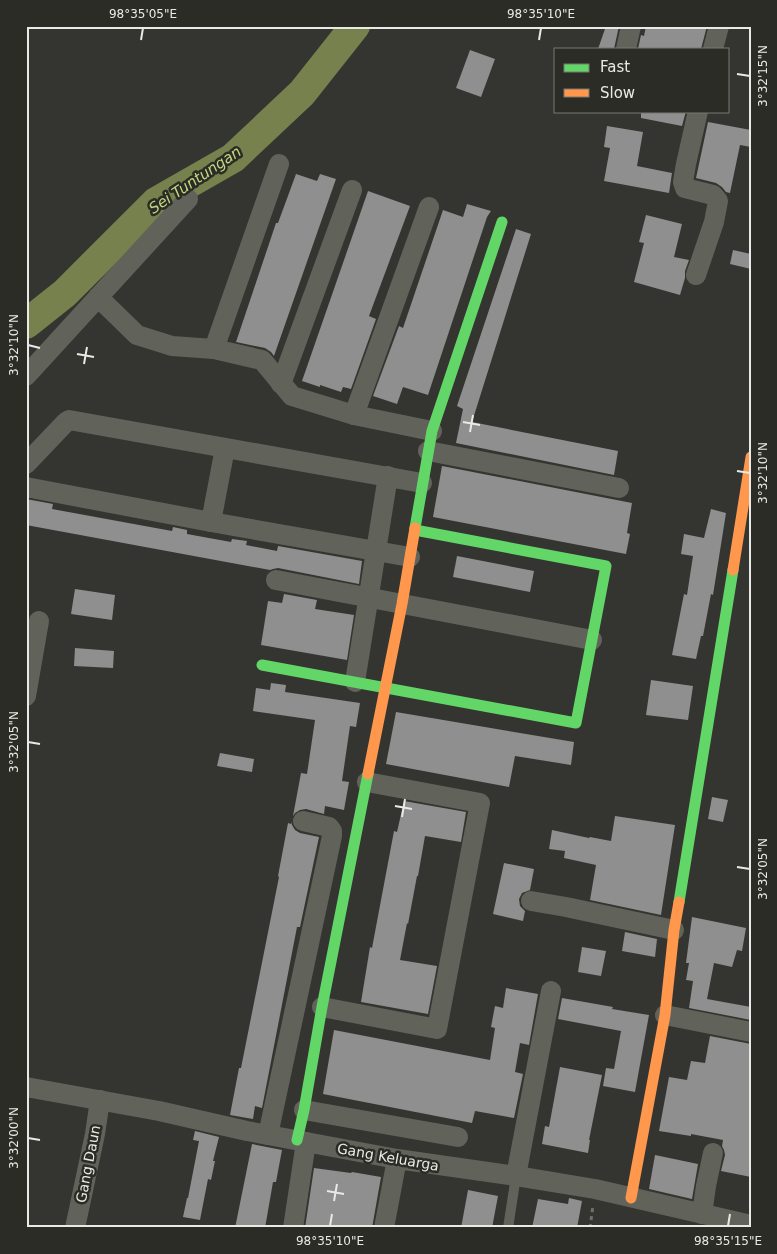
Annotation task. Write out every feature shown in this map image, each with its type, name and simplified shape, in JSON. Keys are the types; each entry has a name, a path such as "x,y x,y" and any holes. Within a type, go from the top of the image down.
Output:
{"street":[{"path":"626,48 631,26"},
{"path":"713,48 719,26"},
{"path":"696,275 714,222 718,202 713,195 686,188 683,182 698,112"},
{"path":"214,349 279,164"},
{"path":"281,384 352,190"},
{"path":"26,376 188,199"},
{"path":"354,415 429,207"},
{"path":"293,1228 304,1110 322,1007 402,604 432,431 502,222"},
{"path":"98,297 137,334 172,346 214,349 262,360 292,396 354,415 432,431"},
{"path":"26,464 69,420 422,483"},
{"path":"211,522 225,448"},
{"path":"428,451 619,488"},
{"path":"631,1198 665,1015 674,930 751,457"},
{"path":"355,682 388,476"},
{"path":"26,487 410,557"},
{"path":"262,665 576,723 606,566 415,530"},
{"path":"276,580 592,640"},
{"path":"26,696 39,621"},
{"path":"322,1007 437,1029 480,803 367,782"},
{"path":"268,1134 332,836 332,831 329,827 303,822"},
{"path":"531,901 674,930"},
{"path":"516,1176 551,991"},
{"path":"665,1015 751,1032"},
{"name":"Gang Keluarga","path":"26,1087 159,1111 246,1131 397,1159 595,1189 751,1225"},
{"name":"Gang Daun","path":"75,1228 95,1134 100,1100"},
{"path":"304,1110 458,1138"},
{"path":"702,1214 713,1153"},
{"path":"384,1228 397,1159"}],"lane":[{"path":"508,1228 516,1176"}],"building":[{"path":"606,26 619,26 614,48 598,48"},
{"path":"646,26 707,26 701,48 638,48 641,35 644,36"},
{"path":"470,50 495,59 481,97 456,88"},
{"path":"641,112 686,112 682,126 641,118"},
{"path":"708,122 751,130 751,147 740,145 730,193 726,192 716,183 696,178"},
{"path":"607,126 643,132 637,166 672,173 669,193 604,181 610,148 604,147"},
{"path":"296,174 317,181 320,174 336,179 274,356 265,348 236,342 276,223 278,223"},
{"path":"368,191 410,206 369,316 376,319 351,389 343,387 341,392 302,381"},
{"path":"467,204 491,211 487,217 428,395 403,387 397,404 373,396 399,326 403,328 443,210 463,217"},
{"path":"646,215 682,224 674,257 689,260 680,295 634,282 644,243 639,242"},
{"path":"516,229 531,234 472,422 618,451 614,475 456,443 463,409 457,406"},
{"path":"733,250 751,254 751,269 730,264"},
{"path":"442,466 632,503 627,533 630,534 626,554 433,517"},
{"path":"26,499 53,504 52,509 172,531 173,527 187,530 187,534 231,542 232,539 247,541 246,545 277,551 278,546 362,561 359,584 278,568 270,570 26,525"},
{"path":"711,509 726,513 713,595 711,594 703,636 701,636 696,659 672,655 684,594 687,595 693,556 681,554 684,534 704,538"},
{"path":"457,556 534,571 530,592 453,577"},
{"path":"75,589 115,595 112,620 71,614"},
{"path":"284,594 317,600 315,609 354,615 347,660 261,645 268,601 282,603"},
{"path":"75,648 114,651 113,668 74,666"},
{"path":"651,680 693,686 688,720 646,715"},
{"path":"271,683 286,685 285,692 360,703 356,727 350,726 342,781 349,782 344,810 325,806 324,814 306,809 300,810 293,816 301,773 307,774 315,720 253,711 256,688 270,690"},
{"path":"396,712 574,742 571,765 515,756 509,787 386,764"},
{"path":"220,753 254,759 252,772 217,766"},
{"path":"712,797 728,800 723,822 708,819"},
{"path":"404,801 466,812 461,842 425,836 400,960 437,966 428,1014 361,1002 370,947 372,948 394,831 397,832"},
{"path":"615,816 675,825 661,915 590,900 596,865 564,858 565,851 549,849 552,830 611,841"},
{"path":"291,822 295,830 300,833 319,837 300,927 297,927 262,1108 255,1106 253,1119 230,1115 279,877 288,823 291,824"},
{"path":"504,863 534,869 530,890 522,893 519,899 520,906 525,911 523,921 493,914"},
{"path":"692,917 746,928 742,951 737,950 732,967 714,963 707,999 751,1007 751,1020 689,1008 693,981 686,980 689,963 686,963"},
{"path":"625,932 657,939 655,957 622,951"},
{"path":"582,947 606,951 601,976 578,972"},
{"path":"506,988 538,994 529,1045 520,1043 515,1072 523,1074 514,1118 475,1111 472,1123 323,1094 334,1030 490,1060 495,1028 491,1027 495,1006 503,1008"},
{"path":"562,998 649,1015 635,1092 603,1086 606,1068 614,1069 621,1031 558,1019"},
{"path":"710,1036 751,1044 751,1177 721,1171 725,1155 722,1146 723,1140 659,1131 669,1077 687,1080 691,1061 705,1063"},
{"path":"560,1067 602,1075 588,1153 542,1144 545,1126 549,1127"},
{"path":"195,1131 219,1137 213,1161 215,1161 211,1180 208,1179 200,1220 183,1217 199,1141 193,1140"},
{"path":"252,1144 282,1150 276,1182 273,1182 265,1228 235,1228"},
{"path":"655,1155 698,1164 692,1199 649,1189"},
{"path":"314,1168 381,1177 372,1228 305,1228"},
{"path":"468,1190 498,1196 492,1228 461,1228"},
{"path":"569,1198 582,1201 577,1228 532,1228 538,1199 568,1204"}],"waterway":[{"name":"Sei Tuntungan","path":"26,324 65,293 156,202 233,158 302,93 355,26"}],"traffic: fast":[{"path":"415,528 432,431 502,222"},
{"path":"262,665 576,723 606,566 415,530"},
{"path":"679,902 733,570"},
{"path":"297,1140 368,774"}],"traffic: slow":[{"path":"733,570 751,457"},
{"path":"368,774 415,528"},
{"path":"631,1198 665,1015 674,930 679,902"}]}
